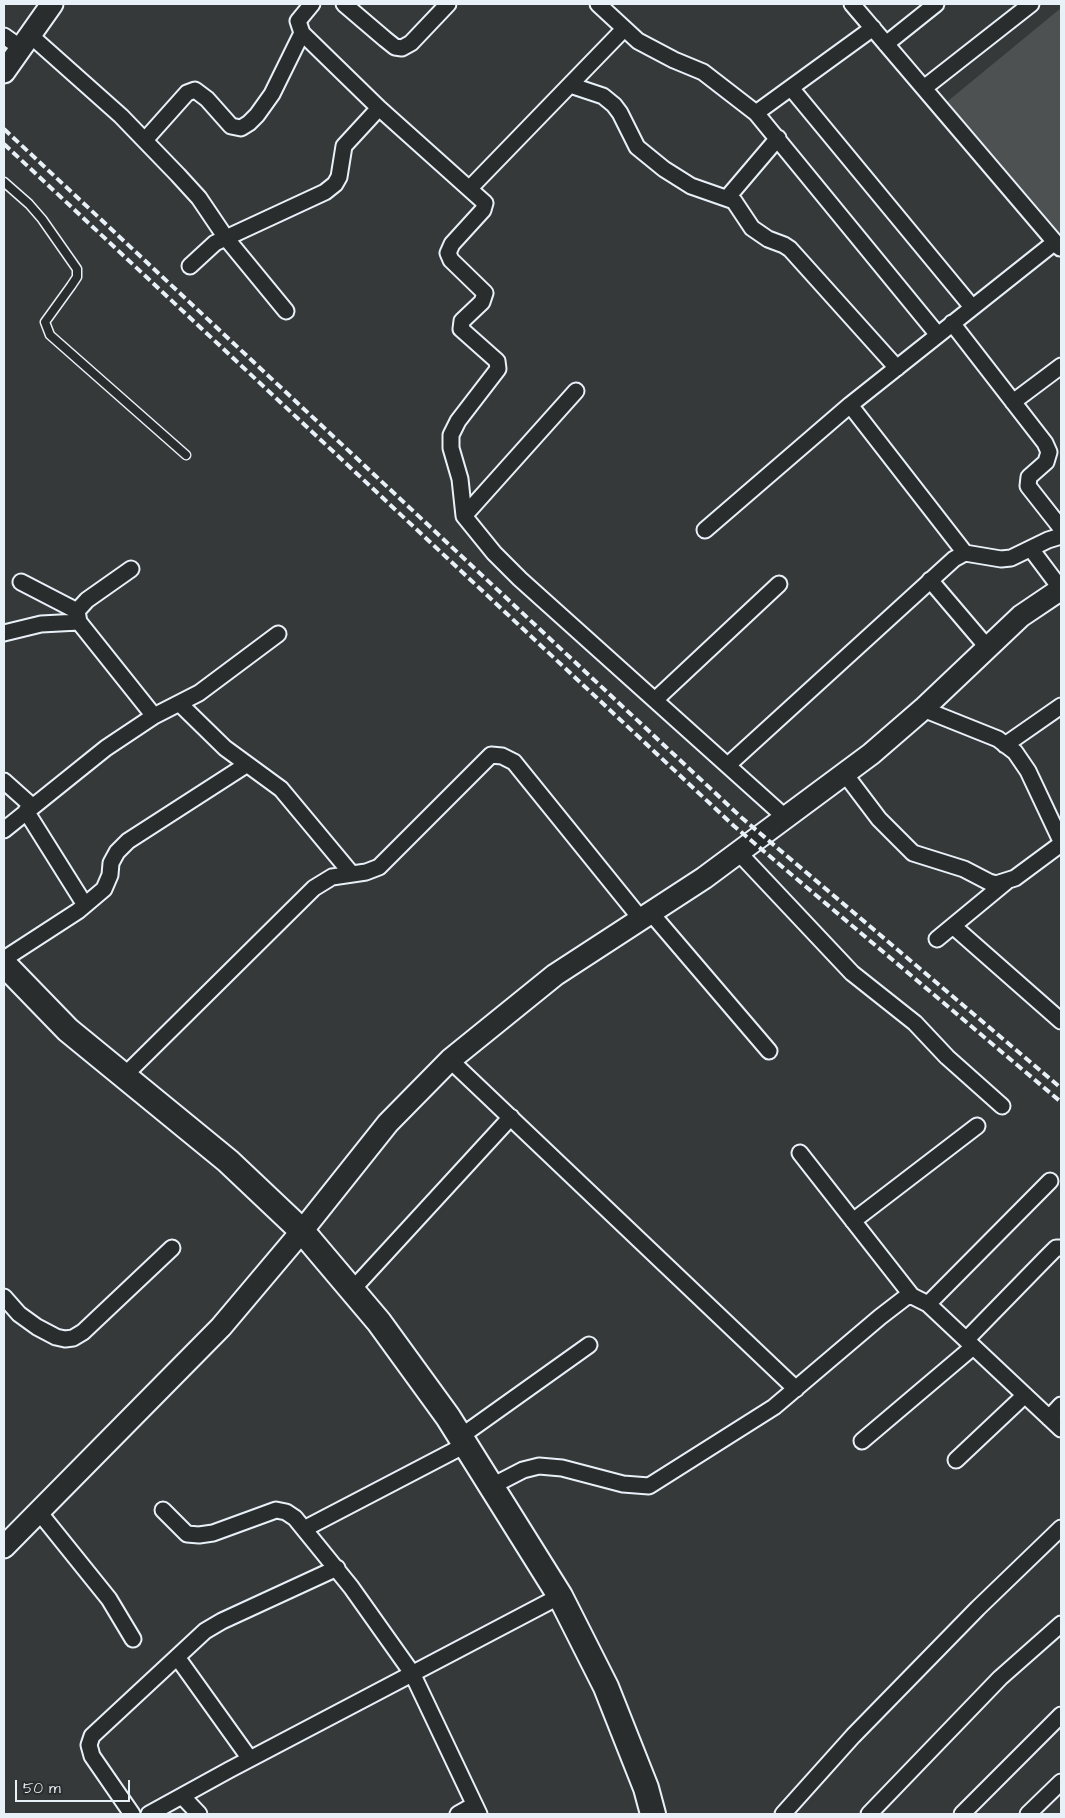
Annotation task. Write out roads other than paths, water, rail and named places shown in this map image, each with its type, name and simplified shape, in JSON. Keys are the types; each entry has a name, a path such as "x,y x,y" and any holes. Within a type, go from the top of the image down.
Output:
{"main road":[{"path":"4,964 68,1030 228,1161 302,1231 379,1322 463,1441 560,1596 606,1687 646,1788 653,1814"}],"street":[{"path":"4,72 18,40 52,4"},
{"path":"312,4 298,21 302,33 379,108 485,203 483,210 452,244 448,253 452,260 485,293 482,302 462,321 461,328 497,361 498,368 458,421 451,435 451,448 460,479 464,516 494,553 520,579 786,818"},
{"path":"344,4 395,47 402,48 411,43 448,4"},
{"path":"598,4 638,41 703,72 756,113 938,335"},
{"path":"705,530 850,405 972,307 1058,246 853,4"},
{"path":"886,44 936,4"},
{"path":"924,88 1031,4"},
{"path":"756,113 873,28"},
{"path":"470,188 624,29"},
{"path":"145,140 188,93 195,90 208,99 232,126 240,128 249,123 272,94 302,33"},
{"path":"18,40 145,140 198,198 226,238 286,311"},
{"path":"570,84 603,96 614,105 637,146 664,169 691,186 734,201 752,228 790,249 897,368"},
{"path":"791,88 972,307"},
{"path":"190,266 215,243 326,192 335,184 339,177 344,146 379,108"},
{"path":"727,198 778,138"},
{"path":"952,323 1045,443 1048,452 1046,462 1030,477 1028,486 1056,510 1061,528"},
{"path":"1013,402 1061,366"},
{"path":"464,516 576,390"},
{"path":"850,405 965,553"},
{"path":"728,765 954,559 965,553 1001,560 1011,558 1061,536"},
{"path":"4,1547 221,1327 302,1231 388,1123 450,1060 555,976 738,853 844,774 923,709 1020,616 1061,589 1031,549"},
{"path":"78,617 87,600 131,569"},
{"path":"930,580 987,647"},
{"path":"21,582 78,617 154,716"},
{"path":"655,700 779,584"},
{"path":"4,633 78,617"},
{"path":"4,830 106,748 154,716 199,693 278,634"},
{"path":"180,704 225,748 281,789 351,873"},
{"path":"1005,744 1061,706"},
{"path":"923,709 998,739 1014,752 1028,771 1061,842 1006,882 937,939"},
{"path":"124,1076 314,888 332,877 366,872 379,867 480,763 491,755 502,756 514,762 646,916 769,1051"},
{"path":"4,959 85,905 104,889 110,875 111,863 117,852 128,841 246,765"},
{"path":"844,774 879,819 913,853 964,870 988,882 1006,882"},
{"path":"4,781 29,809 85,905"},
{"path":"738,853 852,973 915,1023 947,1057 1002,1106"},
{"path":"953,926 1061,1021"},
{"path":"450,1060 796,1389"},
{"path":"352,1290 510,1117"},
{"path":"853,1220 977,1126"},
{"path":"800,1153 912,1296 928,1304 1061,1429"},
{"path":"928,1304 1050,1182"},
{"path":"4,1297 19,1314 38,1327 56,1337 73,1338 83,1332 172,1248"},
{"path":"862,1441 970,1343 1048,1256 1056,1248 1061,1248"},
{"path":"492,1486 523,1470 539,1466 562,1468 623,1484 649,1486 754,1420 796,1389 880,1317 906,1297 912,1296"},
{"path":"304,1529 463,1441 589,1346"},
{"path":"956,1460 1025,1396"},
{"path":"1049,1418 1061,1405"},
{"path":"163,1510 187,1534 213,1533 276,1510 286,1512 304,1529 337,1568 412,1673 477,1810 458,1814"},
{"path":"40,1512 110,1599 133,1639"},
{"path":"783,1814 853,1736 978,1608 1061,1528"},
{"path":"132,1814 92,1756 89,1745 92,1736 205,1631 222,1621 337,1568"},
{"path":"149,1814 560,1596"},
{"path":"869,1814 1000,1678 1061,1624"},
{"path":"177,1657 250,1759"},
{"path":"962,1814 1061,1715"},
{"path":"1028,1814 1061,1782"},
{"path":"182,1796 199,1814"}],"lane":[{"path":"4,182 29,204 42,219 77,269 74,281 45,322 50,335 186,455"}],"railway":[{"path":"4,129 742,818 1061,1088"},
{"path":"4,144 734,826 1061,1102"}]}
